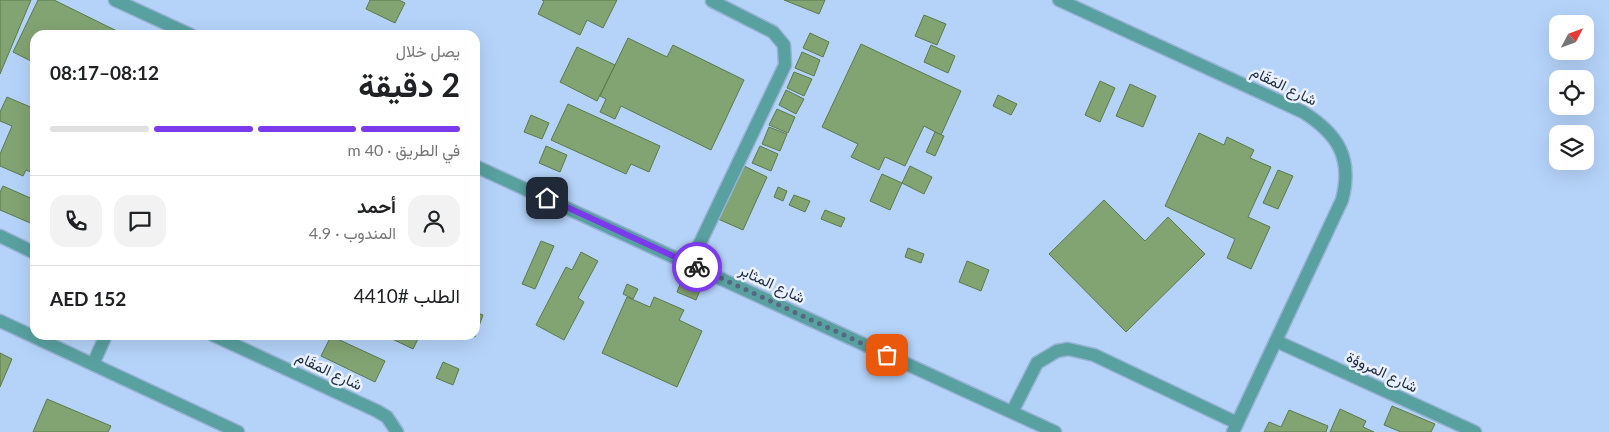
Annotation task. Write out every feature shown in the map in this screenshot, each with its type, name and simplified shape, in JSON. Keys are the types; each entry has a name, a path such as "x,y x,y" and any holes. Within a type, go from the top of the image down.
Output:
{"street":[{"path":"115,0 180,30"},
{"name":"شارع المَقَام","path":"1059,0 1303,112 1327,129 1335,139 1345,160 1346,181 1342,200 1235,427"},
{"path":"690,264 784,65 784,45 773,32 712,1"},
{"name":"شارع المثابر","path":"480,168 1055,432"},
{"path":"0,236 30,251"},
{"path":"0,321 30,335"},
{"path":"41,340 238,432"},
{"path":"93,364 104,340"},
{"name":"شارع المَقَام","path":"224,340 377,411 386,417 397,432"},
{"name":"شارع المروؤة","path":"1276,341 1476,432"},
{"path":"1012,412 1037,363 1057,351 1068,349 1094,355 1235,427"}],"building":[{"path":"0,0 31,0 0,74"},
{"path":"38,0 54,0 115,30 30,30 30,60 13,52"},
{"path":"370,0 399,0 405,3 395,23 366,9"},
{"path":"542,0 617,0 603,28 587,20 580,35 538,14 544,1"},
{"path":"784,0 825,0 819,14"},
{"path":"924,15 946,24 937,45 915,36"},
{"path":"810,33 829,42 823,57 803,48"},
{"path":"628,38 667,57 673,45 744,80 711,150 621,106 615,119 600,112 606,99 600,96"},
{"path":"861,44 961,91 941,135 924,126 905,166 885,157 879,170 851,157 858,144 822,127"},
{"path":"931,45 955,56 948,73 924,62"},
{"path":"577,47 615,65 597,101 560,82"},
{"path":"802,52 820,60 814,76 795,68"},
{"path":"794,72 812,79 804,96 787,88"},
{"path":"1100,81 1115,88 1100,122 1085,115"},
{"path":"1130,84 1156,96 1143,127 1116,116"},
{"path":"786,90 804,99 796,114 779,105"},
{"path":"998,95 1017,104 1011,115 993,106"},
{"path":"7,97 30,107 30,172 26,170 23,176 0,166 0,154 12,126 0,121 0,112"},
{"path":"568,104 660,146 649,172 631,164 626,174 551,140"},
{"path":"777,109 795,117 788,133 769,125"},
{"path":"531,115 549,123 542,139 524,132"},
{"path":"769,127 787,134 780,151 762,144"},
{"path":"935,132 944,136 935,156 926,152"},
{"path":"1199,133 1224,145 1227,137 1254,150 1250,158 1271,167 1248,217 1270,227 1251,269 1227,258 1235,239 1165,206"},
{"path":"546,146 567,155 560,172 539,163"},
{"path":"760,146 778,154 771,171 752,163"},
{"path":"742,165 767,177 743,230 718,219"},
{"path":"910,166 932,177 924,194 902,183"},
{"path":"1278,170 1293,176 1278,209 1263,203"},
{"path":"882,174 902,183 890,210 870,201"},
{"path":"3,186 30,198 30,223 0,210 0,192"},
{"path":"778,187 787,191 783,201 774,197"},
{"path":"794,195 810,201 805,212 789,205"},
{"path":"1104,200 1145,241 1168,217 1205,254 1126,332 1049,254"},
{"path":"825,210 845,218 841,227 821,219"},
{"path":"541,241 554,246 535,289 522,284"},
{"path":"908,248 924,254 921,263 905,257"},
{"path":"581,252 598,261 578,298 584,302 564,340 536,325 566,267 572,270"},
{"path":"967,261 989,270 981,291 959,282"},
{"path":"684,274 703,283 696,300 677,292"},
{"path":"627,284 638,289 633,299 623,294"},
{"path":"627,297 650,307 654,297 684,310 679,320 702,331 677,387 602,353"},
{"path":"329,340 340,340 385,361 375,382 321,356"},
{"path":"394,340 418,340 413,349"},
{"path":"0,353 12,359 0,387"},
{"path":"443,362 459,369 453,385 436,378"},
{"path":"47,399 111,426 108,432 33,432"},
{"path":"1392,406 1435,424 1431,432 1401,432 1384,425"},
{"path":"1340,409 1366,421 1363,427 1374,432 1330,432"},
{"path":"1289,410 1328,426 1326,432 1264,432 1269,422 1281,427"}],"way so far":[{"path":"697,267 887,355"}],"route":[{"path":"547,198 697,267"}]}
